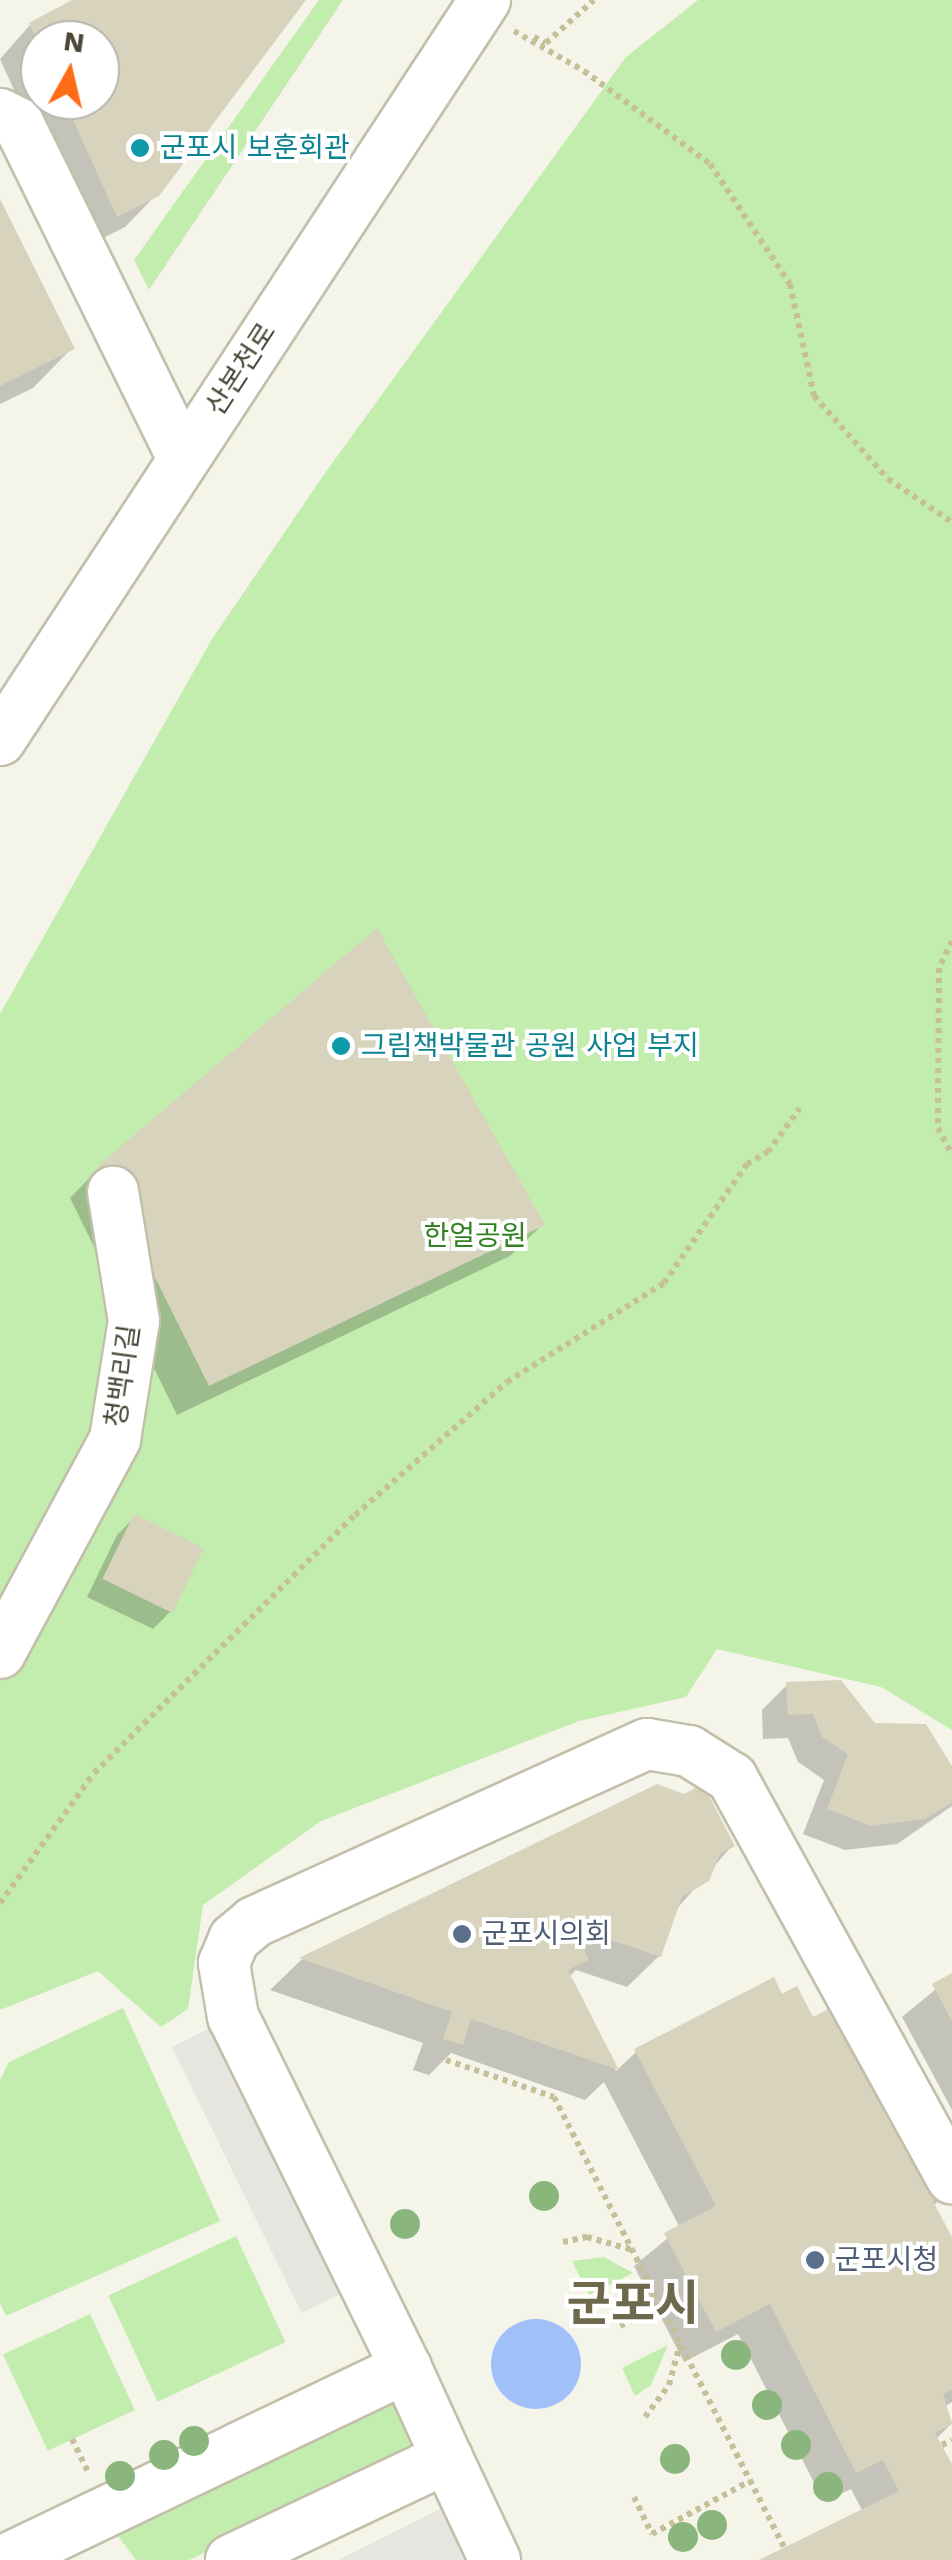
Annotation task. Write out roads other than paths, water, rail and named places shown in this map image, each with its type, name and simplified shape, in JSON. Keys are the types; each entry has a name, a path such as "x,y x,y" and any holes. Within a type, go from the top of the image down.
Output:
{"street":[{"name":"산본천로","path":"0,740 482,5"},
{"path":"0,114 18,123 183,458"},
{"name":"청백리길","path":"0,1653 115,1439 134,1321 113,1192"},
{"path":"494,2560 406,2368 232,2017 224,1963 234,1939 254,1922 646,1744 689,1751 732,1778 952,2178"},
{"path":"5,2560 406,2368"},
{"path":"231,2560 447,2458"}],"water":[{"path":"536,2319 553,2322 568,2332 578,2347 578,2381 568,2396 553,2406 536,2409 519,2406 504,2396 494,2381 491,2364 494,2347 504,2332 519,2322"}],"place":[{"name":"군포시 보훈회관","path":"140,148"},
{"name":"그림책박물관 공원 사업 부지","path":"341,1046"},
{"name":"군포시의회","path":"462,1934"},
{"name":"군포시청","path":"815,2260"}],"district":[{"name":"군포시","path":"633,2304"}],"park label":[{"name":"한얼공원","path":"475,1236"}]}
